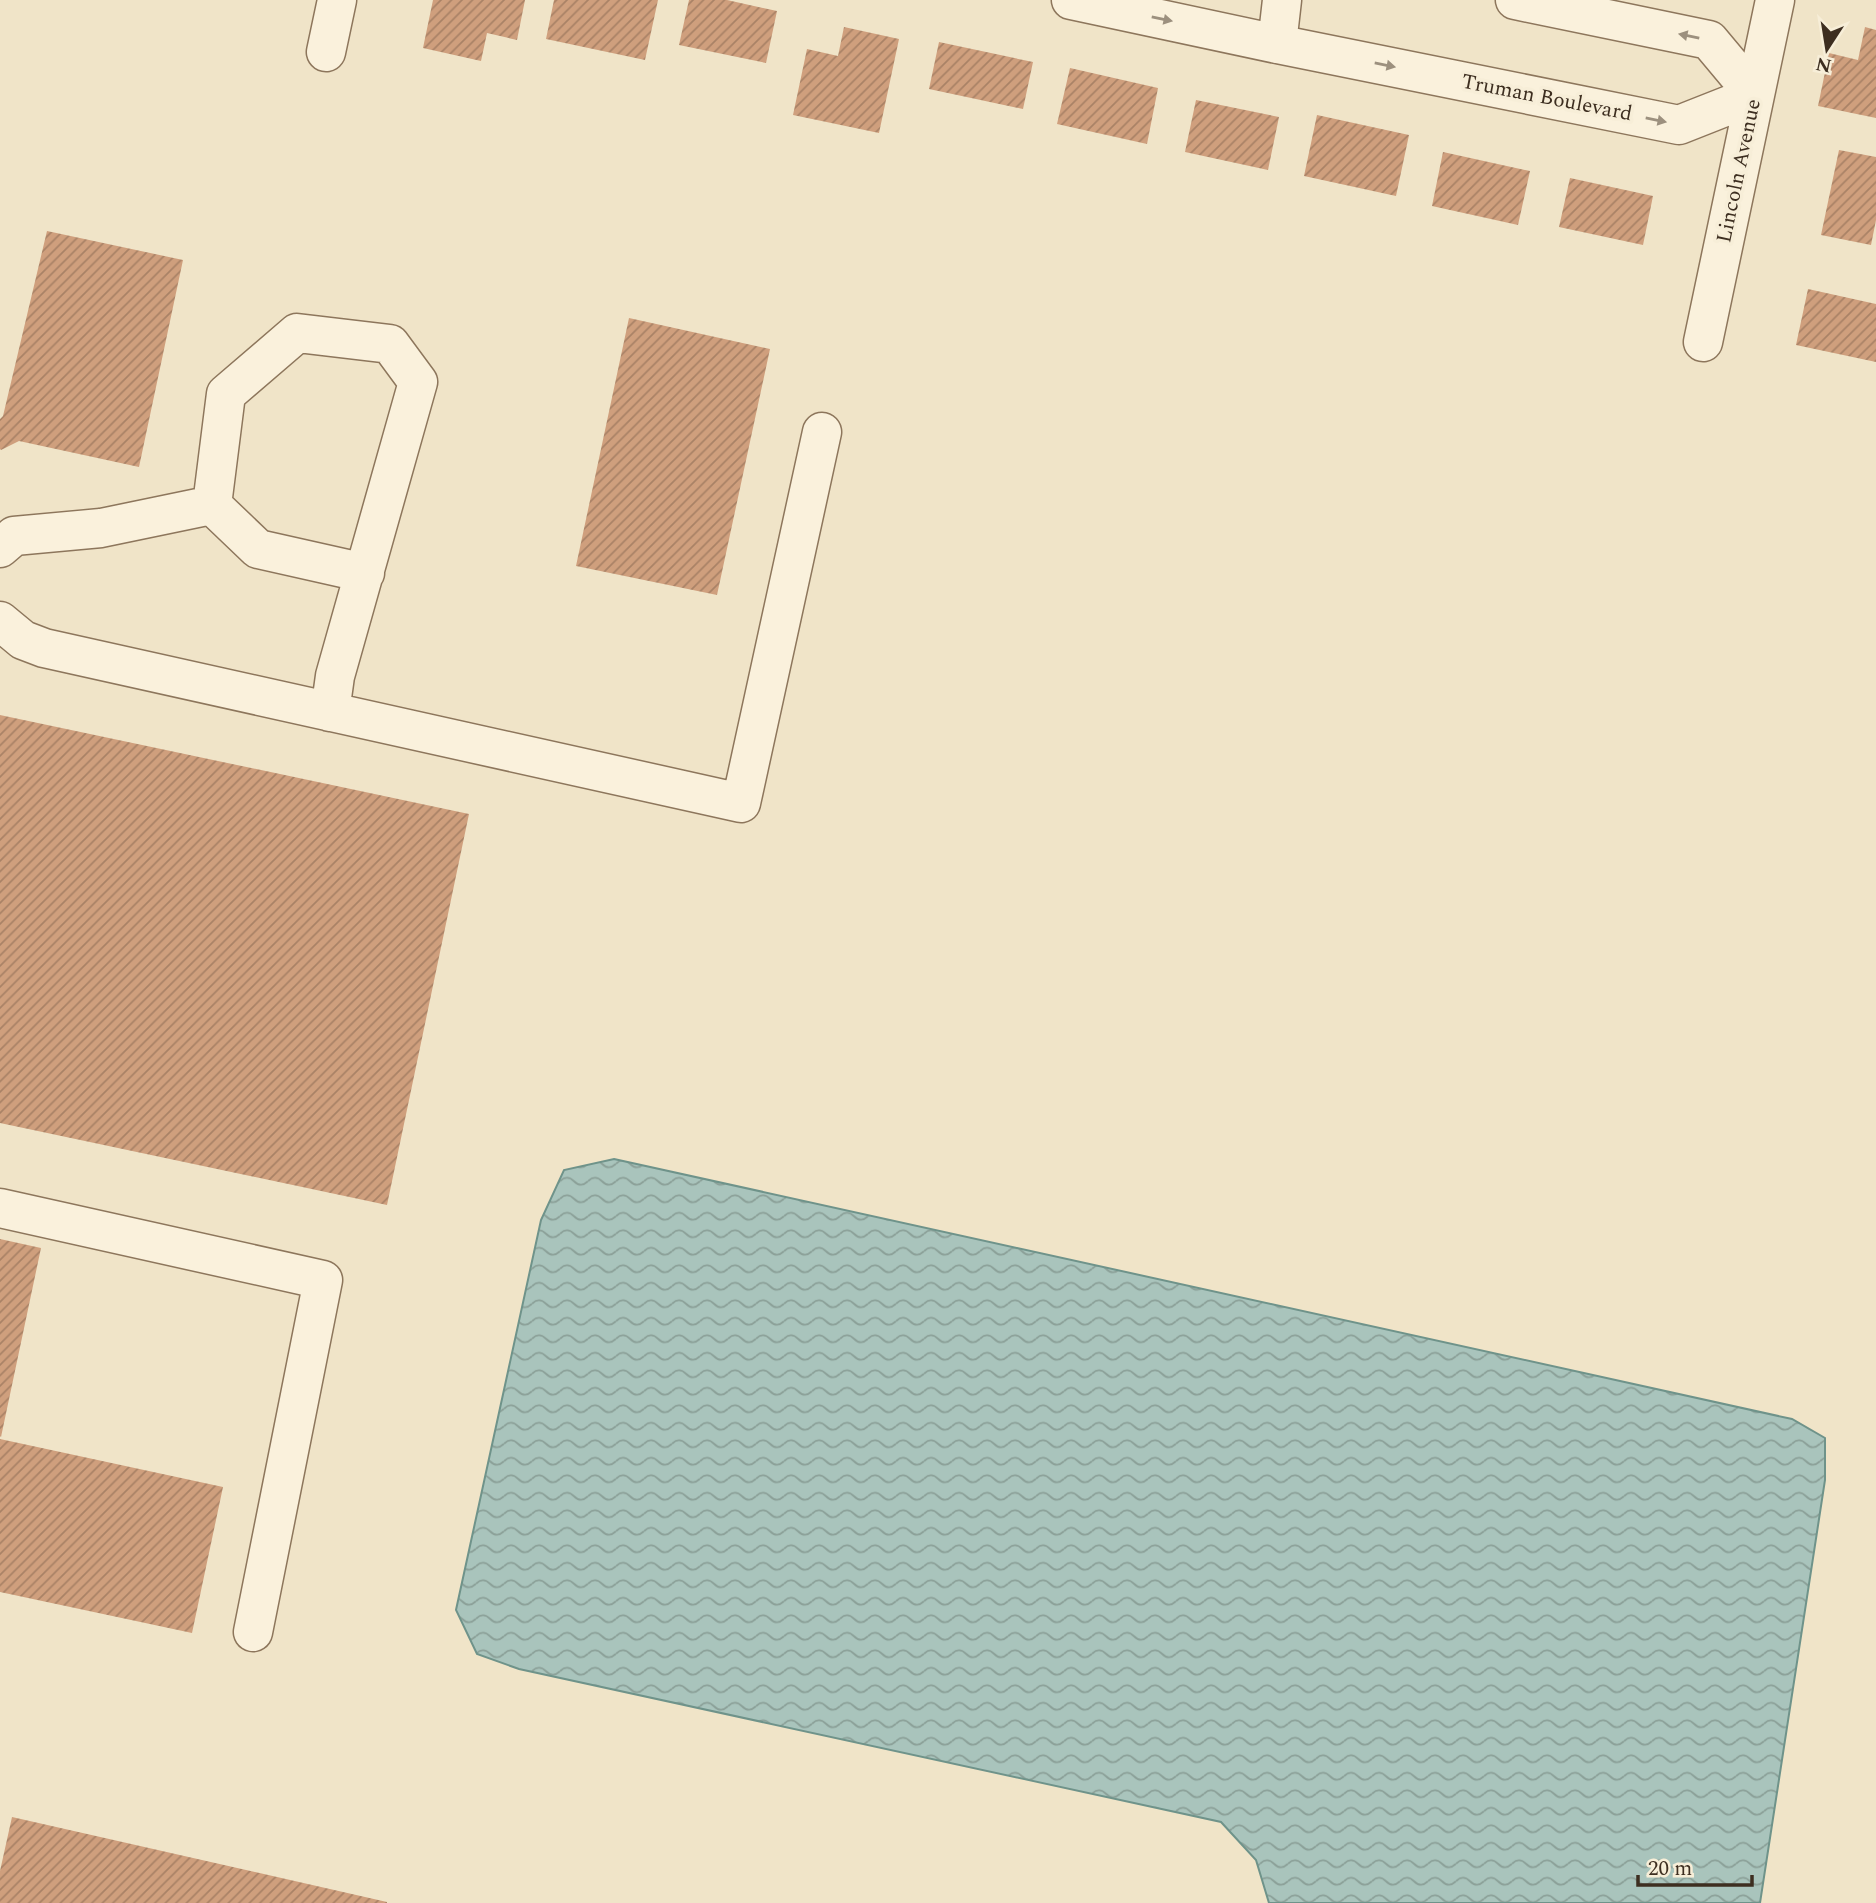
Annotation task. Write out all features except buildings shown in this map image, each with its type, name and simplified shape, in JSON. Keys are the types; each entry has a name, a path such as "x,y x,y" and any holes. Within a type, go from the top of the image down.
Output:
{"street":[{"path":"326,52 337,0"},
{"name":"Truman Boulevard","path":"1071,0 1679,125 1755,95"},
{"path":"1277,44 1282,0"},
{"path":"1515,0 1709,40 1755,95"},
{"name":"Lincoln Avenue","path":"1703,342 1775,0"},
{"path":"212,505 226,394 297,333 390,344 418,382 335,676 330,712"},
{"path":"0,621 23,640 44,648 741,803 822,432"},
{"path":"212,505 258,549 365,573"},
{"path":"0,548 14,536 101,528 212,505"},
{"path":"0,1208 323,1280 253,1632"}],"water":[{"path":"614,1159 1792,1419 1825,1438 1825,1480 1760,1903 1269,1903 1256,1860 1221,1822 519,1669 477,1654 456,1610 541,1220 564,1170"}]}
